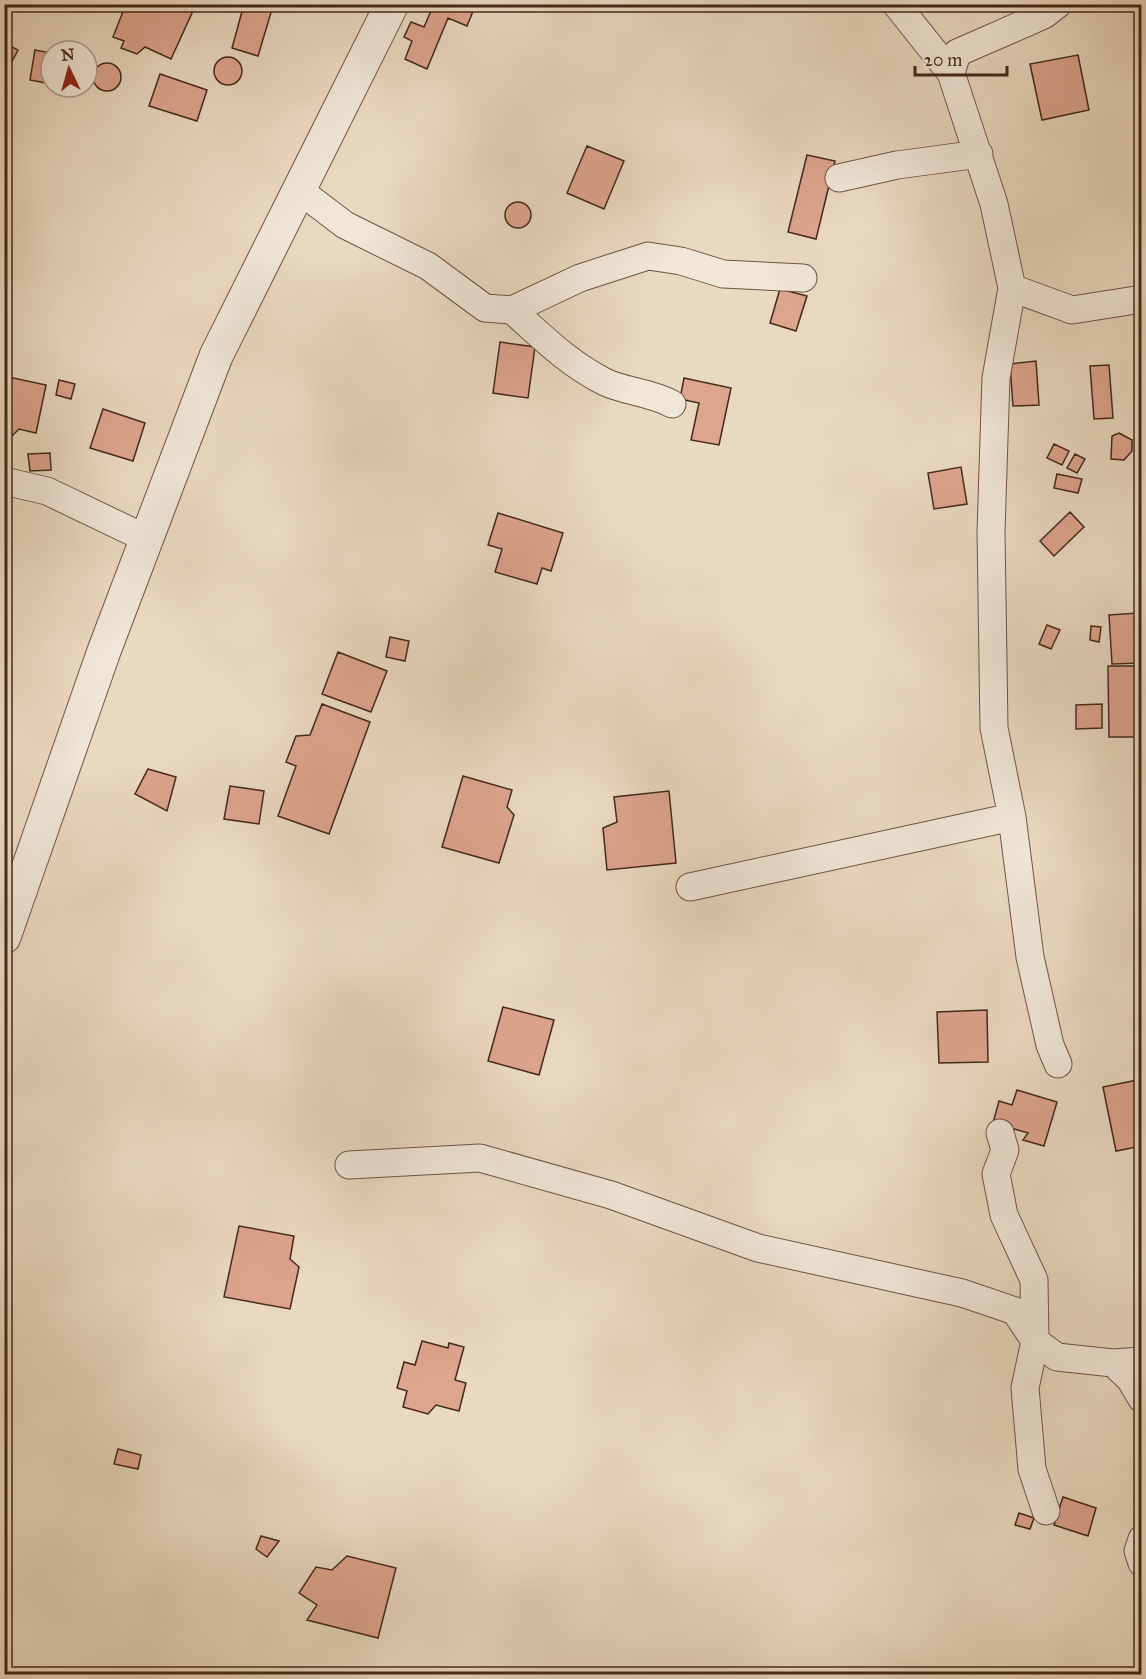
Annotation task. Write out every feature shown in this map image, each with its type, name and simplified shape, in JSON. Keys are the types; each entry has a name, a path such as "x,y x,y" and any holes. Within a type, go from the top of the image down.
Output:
{"street":[{"path":"4,937 100,662 216,356 392,4"},
{"path":"896,4 951,73 994,204 1012,288 996,378 991,618 994,728 1012,817 1030,957 1050,1045 1058,1064"},
{"path":"951,73 957,53 1044,15 1058,4"},
{"path":"839,178 897,165 979,154"},
{"path":"299,190 345,225 428,266 485,308 512,310 580,278 648,256 681,261 723,274 804,278"},
{"path":"1012,288 1072,310 1142,299"},
{"path":"512,310 571,363 608,383 660,397 672,404"},
{"path":"4,481 47,491 147,538"},
{"path":"690,887 1012,817"},
{"path":"1000,1133 1005,1150 996,1174 1005,1215 1034,1280 1035,1341 1025,1388 1032,1469 1046,1511"},
{"path":"349,1165 480,1158 611,1195 758,1248 962,1293 1015,1311 1035,1341 1057,1357 1113,1363 1142,1361"},
{"path":"1113,1363 1130,1379 1142,1399"},
{"path":"1142,1539 1138,1551 1142,1563"}],"building":[{"path":"126,4 186,4 192,13 171,59 145,47 137,54 121,48 124,41 113,37"},
{"path":"244,4 273,6 258,56 232,48"},
{"path":"434,4 476,4 467,26 448,18 427,69 405,59 412,41 404,37 411,22 424,27"},
{"path":"4,43 18,50 9,67 4,65"},
{"path":"35,50 39,51 39,82 30,80"},
{"path":"1078,55 1089,110 1042,120 1030,64"},
{"path":"228,57 238,61 242,71 238,81 228,85 218,81 214,71 218,61"},
{"path":"112,64 120,72 120,82 117,87 107,91 99,88 99,66"},
{"path":"160,74 207,90 197,121 149,106"},
{"path":"587,146 624,161 604,209 567,193"},
{"path":"807,155 835,161 816,239 788,232"},
{"path":"518,202 527,206 531,215 527,224 518,228 509,224 505,215 509,206"},
{"path":"780,289 807,296 796,331 770,323"},
{"path":"500,342 535,347 528,398 493,393"},
{"path":"1036,361 1039,405 1013,406 1010,364"},
{"path":"1109,365 1113,418 1094,419 1090,366"},
{"path":"4,376 46,385 36,433 19,429 10,438 4,437"},
{"path":"684,378 731,388 719,445 691,440 699,403 680,399"},
{"path":"59,380 75,384 71,399 56,395"},
{"path":"103,409 145,423 133,461 90,448"},
{"path":"1119,433 1132,440 1132,451 1124,460 1111,459 1112,436"},
{"path":"1054,444 1069,451 1062,465 1047,458"},
{"path":"50,453 51,470 30,471 28,454"},
{"path":"1075,454 1085,459 1077,473 1067,468"},
{"path":"961,467 967,504 934,509 928,473"},
{"path":"1057,474 1082,479 1078,493 1054,488"},
{"path":"1070,512 1084,527 1054,556 1040,541"},
{"path":"498,513 563,533 551,571 542,568 537,584 495,572 502,549 488,545"},
{"path":"1138,613 1140,663 1112,664 1109,615"},
{"path":"1047,625 1060,630 1051,649 1039,644"},
{"path":"1091,626 1101,627 1099,642 1090,640"},
{"path":"390,637 409,641 405,661 386,657"},
{"path":"338,652 387,671 371,712 322,694"},
{"path":"1108,666 1139,666 1139,737 1109,737"},
{"path":"322,704 370,722 329,834 278,816 296,766 286,762 296,736 310,735"},
{"path":"1102,704 1102,728 1076,729 1076,705"},
{"path":"148,769 176,777 167,811 135,794"},
{"path":"463,776 512,790 507,807 514,815 499,863 442,847"},
{"path":"230,786 264,791 259,824 224,819"},
{"path":"669,791 676,863 607,870 603,828 617,822 614,797"},
{"path":"503,1007 554,1020 539,1075 488,1061"},
{"path":"987,1010 988,1062 939,1063 937,1012"},
{"path":"1142,1079 1142,1146 1116,1151 1103,1087"},
{"path":"1017,1090 1057,1102 1044,1146 1023,1140 1028,1133 993,1123 999,1101 1012,1105"},
{"path":"239,1226 294,1236 290,1259 299,1267 290,1309 224,1297"},
{"path":"422,1341 448,1348 449,1343 464,1347 455,1380 466,1383 459,1411 436,1405 428,1414 403,1407 407,1391 397,1388 404,1362 415,1365"},
{"path":"118,1449 141,1455 138,1469 114,1464"},
{"path":"1063,1497 1096,1508 1088,1536 1054,1525"},
{"path":"1019,1513 1034,1518 1030,1529 1015,1525"},
{"path":"261,1536 279,1541 267,1557 256,1549"},
{"path":"347,1556 396,1568 378,1638 307,1620 317,1605 299,1593 316,1567 332,1570"}]}
